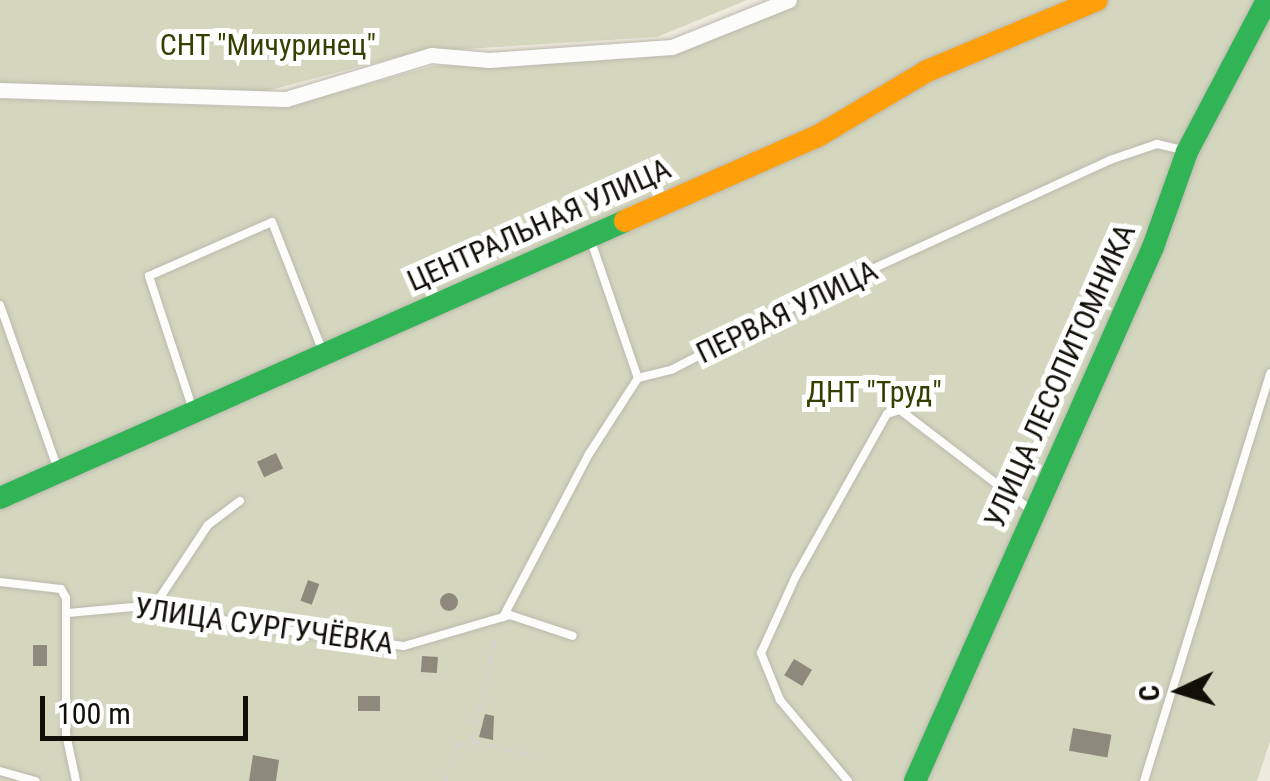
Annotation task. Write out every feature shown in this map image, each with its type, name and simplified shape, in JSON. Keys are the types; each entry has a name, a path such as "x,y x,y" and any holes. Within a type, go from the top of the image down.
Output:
{"street":[{"path":"0,90 286,99 431,56 488,60 672,47 789,0"},
{"name":"ЦЕНТРАЛЬНАЯ УЛИЦА","path":"0,498 818,136 927,71 1097,0"},
{"name":"УЛИЦА ЛЕСОПИТОМНИКА","path":"915,781 1032,510 1153,248 1187,152 1267,0"}],"lane":[{"name":"ПЕРВАЯ УЛИЦА","path":"638,378 673,369 822,292 1110,160 1157,144 1187,152"},
{"path":"192,410 150,276 272,222 324,352"},
{"path":"500,618 590,454 638,378 590,236"},
{"path":"0,304 59,472"},
{"path":"1144,781 1270,373"},
{"path":"848,781 780,700 762,653 796,576 887,414 900,410 1032,510"},
{"path":"154,605 208,525 240,501"},
{"path":"0,582 61,589 68,613 63,659 66,734 76,781"},
{"name":"УЛИЦА СУРГУЧЁВКА","path":"68,613 154,605 246,625 404,646 500,618 530,619 573,636"},
{"path":"3,776 36,781"}],"path":[{"path":"472,742 500,618"},
{"path":"444,781 456,746 472,742 536,756"}],"green space":[{"name":"СНТ \"Мичуринец\"","path":"0,0 747,0 657,37 416,52 266,91 0,84"},
{"name":"ДНТ \"Труд\"","path":"798,0 1270,0 1270,741 1257,781 0,781 0,99 282,108 433,66 670,56"}],"building":[{"path":"276,453 283,468 264,477 257,462"},
{"path":"308,580 319,584 312,605 300,601"},
{"path":"449,593 456,595 456,609 449,611 442,609 440,602 442,595"},
{"path":"33,645 47,645 47,666 33,666"},
{"path":"422,656 438,657 437,673 421,672"},
{"path":"794,659 812,670 802,686 784,675"},
{"path":"358,696 380,696 380,711 358,711"},
{"path":"485,714 494,716 493,740 479,737"},
{"path":"1073,728 1111,735 1107,757 1069,751"},
{"path":"253,755 279,760 276,781 249,781"}],"traffic: fast":[{"path":"915,781 1153,247 1187,152 1267,0"},
{"path":"0,498 625,221"}],"traffic: slow":[{"path":"625,221 818,136 927,71 1097,0"}]}
